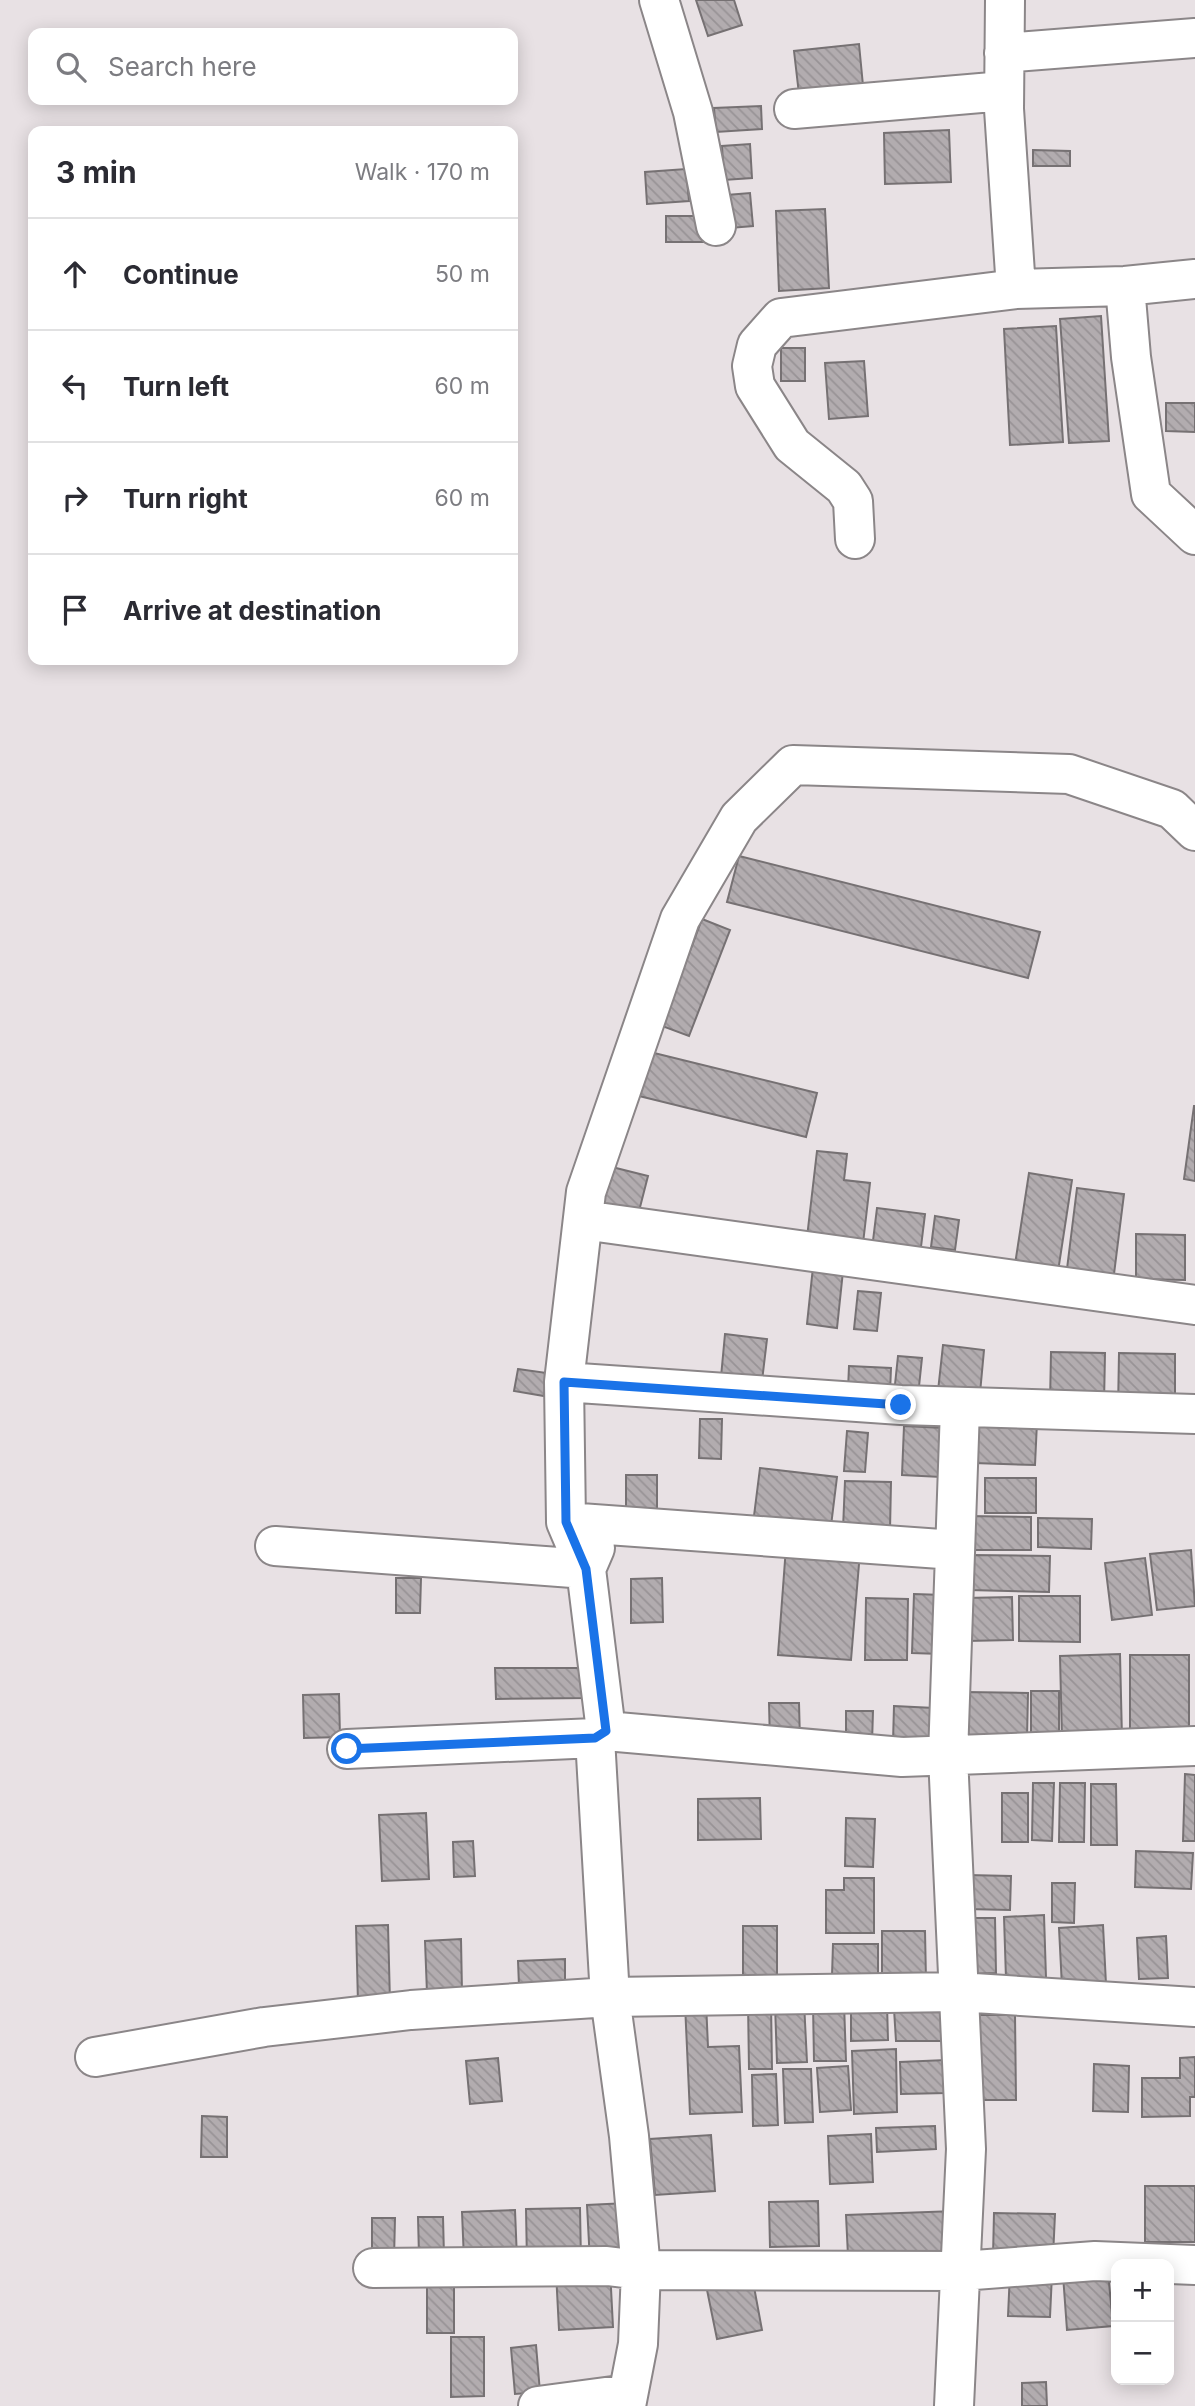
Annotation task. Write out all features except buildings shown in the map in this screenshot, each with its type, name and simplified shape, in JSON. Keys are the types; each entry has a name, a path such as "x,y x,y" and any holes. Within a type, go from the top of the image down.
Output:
{"street":[{"path":"659,0 693,112 716,226"},
{"path":"1005,0 1003,91 1016,289"},
{"path":"1004,53 1195,38"},
{"path":"794,109 1003,91"},
{"path":"855,539 853,501 844,487 792,445 755,386 752,366 757,345 780,318 1016,289 1125,286 1195,279"},
{"path":"1125,286 1131,357 1151,494 1195,535"},
{"path":"538,2406 627,2400 638,2344 641,2270 629,2136 610,1997 601,1735 586,1569 566,1522 564,1382 586,1192 680,919 739,818 793,765 1069,774 1172,809 1195,831"},
{"path":"583,1220 1195,1305"},
{"path":"564,1382 960,1408 1195,1414"},
{"path":"954,2406 966,2149 948,1756 960,1408"},
{"path":"566,1522 955,1550"},
{"path":"586,1569 605,1524"},
{"path":"275,1546 586,1569"},
{"path":"347,1749 601,1735 902,1757 1195,1746"},
{"path":"95,2057 264,2027 411,2010 610,1997 958,1992 1195,2007"},
{"path":"373,2268 607,2266 641,2270 961,2271 1095,2261 1195,2265"}],"route":[{"path":"347,1749 595,1738 606,1731 586,1569 566,1522 564,1382 901,1405"}]}
